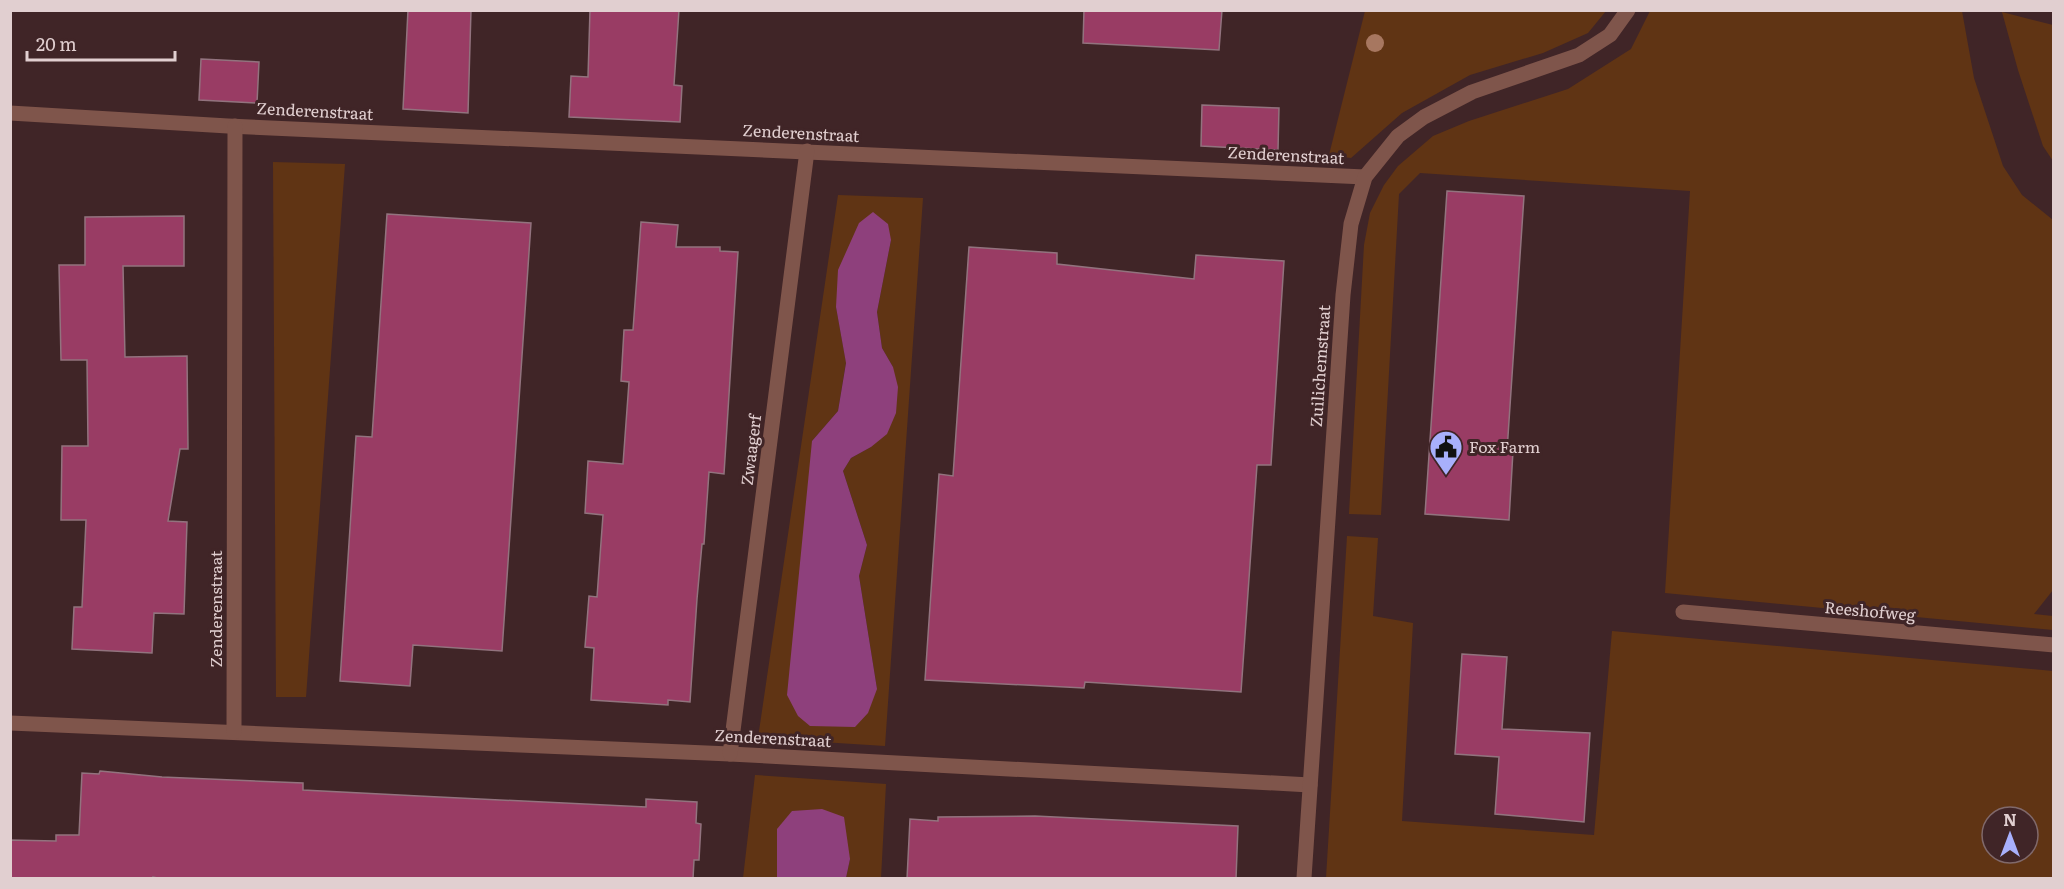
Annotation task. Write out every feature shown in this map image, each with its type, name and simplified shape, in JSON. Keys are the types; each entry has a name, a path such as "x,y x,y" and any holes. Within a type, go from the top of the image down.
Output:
{"street":[{"name":"Zuilichemstraat","path":"1304,879 1343,295 1350,224 1365,177 1398,136 1424,117 1472,92 1579,55 1610,35 1628,10"},
{"name":"Zenderenstraat","path":"10,113 235,126 1365,177"},
{"name":"Zenderenstraat","path":"234,732 235,126"},
{"name":"Zwaagerf","path":"730,754 807,151"},
{"name":"Reeshofweg","path":"1683,612 2054,645"},
{"name":"Zenderenstraat","path":"10,723 730,754 1310,785"}],"shaded area":[{"path":"1365,10 1606,11 1588,33 1543,53 1470,75 1402,113 1351,158 1329,155"},
{"path":"1650,11 1962,11 1974,78 2003,166 2022,195 2053,220 2053,590 2034,614 2053,616 2053,630 1665,593 1690,191 1420,173 1399,194 1381,515 1349,514 1364,245 1370,213 1384,185 1398,166 1433,136 1469,121 1568,89 1631,49"},
{"path":"2002,12 2053,25 2053,161 2043,146"},
{"path":"273,162 345,164 306,697 276,697"},
{"path":"838,195 923,198 885,746 758,738","holes":["891,240 877,312 882,348 893,367 871,447 851,458 843,471 867,545 859,576 877,689 812,441 838,411 846,362 836,307"]},
{"path":"873,212 888,224 891,240 877,312 882,348 893,367 898,387 896,413 887,434 871,447 851,458 843,471 867,545 859,576 877,689 868,713 855,727 810,726 798,716 787,695 812,441 838,411 846,363 836,307 838,270 859,223"},
{"path":"1347,536 1378,538 1373,616 1413,623 1402,821 1594,835 1612,631 2053,671 2053,878 1326,878"},
{"path":"755,775 886,784 881,878 846,878 850,859 778,875 777,878 743,878"},
{"path":"822,809 844,817 850,859 846,878 777,878 777,829 792,811"}],"building":[{"path":"408,10 471,10 468,113 403,109"},
{"path":"590,10 679,10 674,85 682,86 680,122 569,117 571,76 588,77"},
{"path":"1084,10 1222,10 1219,50 1083,43"},
{"path":"201,59 259,62 257,103 199,100"},
{"path":"1202,105 1279,108 1278,150 1201,146"},
{"path":"1447,191 1524,196 1507,451 1513,451 1509,520 1425,514"},
{"path":"387,214 531,223 502,651 413,645 410,686 340,681 356,436 372,437"},
{"path":"184,216 184,266 123,266 125,357 187,356 188,449 180,449 168,521 187,522 184,614 154,613 152,653 72,649 74,607 82,607 86,520 61,520 62,446 88,446 87,360 61,360 59,265 85,265 85,217"},
{"path":"641,222 678,225 676,247 720,247 720,251 738,252 724,474 709,472 690,702 668,700 668,705 591,700 594,648 585,647 589,596 597,597 603,515 585,513 588,461 623,464 629,382 621,381 624,330 633,330"},
{"path":"969,247 1057,253 1057,264 1194,279 1196,255 1284,261 1271,465 1257,465 1241,692 1085,682 1084,688 925,680 939,474 953,476"},
{"path":"1462,654 1507,657 1502,729 1590,733 1584,822 1495,814 1499,757 1455,754"},
{"path":"100,771 162,777 303,783 303,790 646,807 646,799 697,802 696,823 701,824 699,860 694,860 693,879 162,879 153,877 153,879 10,879 10,840 56,841 56,835 79,835 82,773 99,774"},
{"path":"1035,816 1238,826 1236,879 907,879 910,819 938,821 938,817"}],"place":[{"name":"Fox Farm","path":"1446,476"}]}
